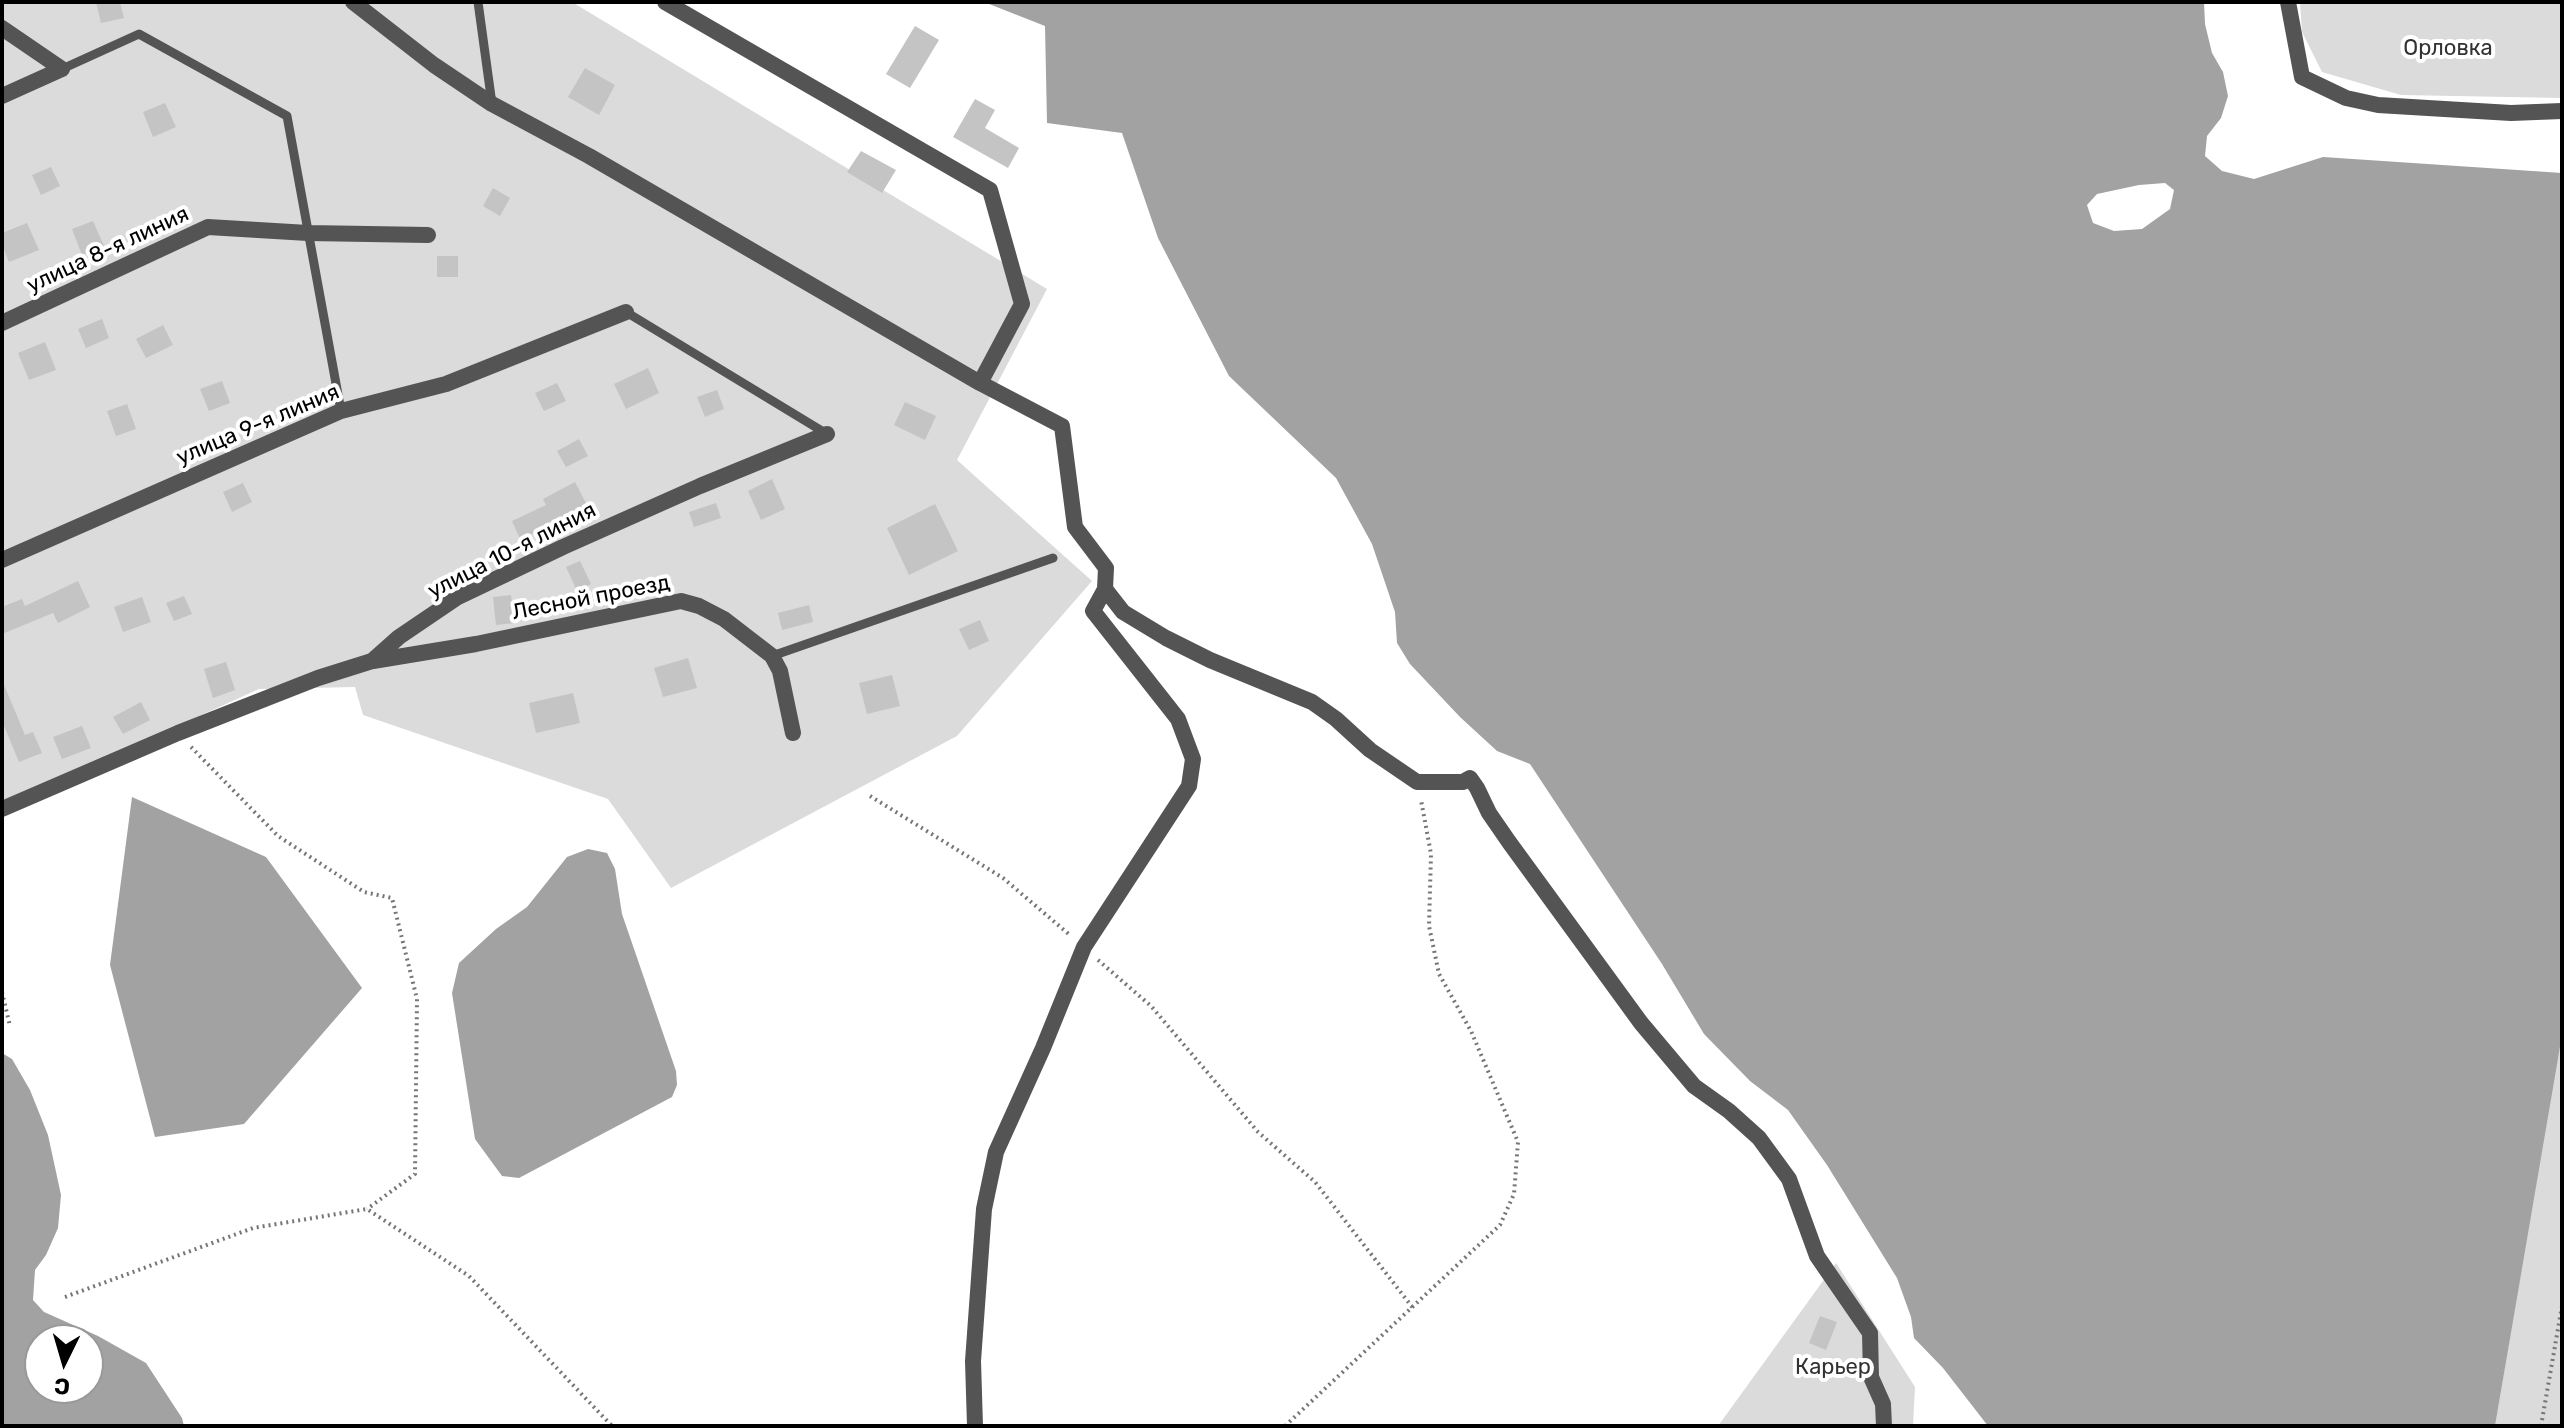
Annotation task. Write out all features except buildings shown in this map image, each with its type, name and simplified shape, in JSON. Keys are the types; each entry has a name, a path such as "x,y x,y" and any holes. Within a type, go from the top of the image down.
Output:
{"street":[{"path":"353,2 434,65 492,104 589,156 980,383 1062,426 1075,527 1106,568 1105,589 1093,611 1178,719 1193,759 1189,786 1084,947 996,1152 984,1209 973,1361 975,1426"},
{"path":"665,2 990,190 1022,304 980,383"},
{"path":"2288,2 2302,77 2346,98 2392,106 2511,113 2562,111"},
{"path":"2,28 62,69"},
{"path":"2,96 62,69"},
{"name":"улица 8-я линия","path":"2,323 208,227 428,235"},
{"name":"улица 9-я линия","path":"2,560 341,411 446,384 626,312"},
{"name":"улица 10-я линия","path":"2,809 178,733 318,678 372,661 399,637 458,597 591,534 827,434"},
{"path":"1105,589 1123,612 1166,638 1210,660 1312,702 1370,750 1417,782 1463,782 1470,778 1509,842 1641,1023 1694,1086 1759,1138 1789,1179 1817,1256 1870,1333 1871,1377 1883,1404 1884,1426"},
{"name":"Лесной проезд","path":"372,661 476,644 681,601 724,619 772,656"},
{"path":"772,656 780,671 793,733"}],"lane":[{"path":"478,2 492,104"},
{"path":"62,69 139,34 287,116 341,411"},
{"path":"626,312 827,434"},
{"path":"772,656 1053,558"}],"path":[{"path":"65,1297 253,1228 367,1209 415,1174 417,999 392,898 364,892 278,836 178,733"},
{"path":"1285,1426 1500,1225 1514,1194 1518,1142 1471,1031 1439,974 1429,926 1431,854 1417,782"},
{"path":"870,796 1003,878 1151,1006 1258,1132 1315,1182 1413,1308"},
{"path":"2,992 10,1026"},
{"path":"367,1209 469,1276 612,1426"},
{"path":"2541,1426 2562,1306"}],"green space":[{"path":"2,2 572,2 1047,289 957,460 1092,581 957,736 671,888 608,799 363,715 355,687 259,689 2,805"},
{"name":"Орловка","path":"2300,2 2562,2 2562,98 2401,95 2322,72 2302,32"},
{"path":"2562,1035 2562,1426 2495,1426 2549,1103"},
{"name":"Карьер","path":"1836,1263 1915,1387 1913,1426 1718,1426"}],"shaded area":[{"path":"984,2 2204,2 2205,24 2212,53 2223,72 2228,96 2221,118 2207,136 2205,156 2222,171 2254,179 2323,157 2562,173 2562,1035 2495,1426 1988,1426 1943,1368 1914,1338 1911,1317 1897,1278 1827,1165 1788,1110 1750,1081 1704,1034 1662,964 1530,764 1497,751 1410,664 1397,643 1395,612 1372,544 1336,478 1229,376 1158,238 1122,133 1047,123 1045,26","holes":["2165,183 2174,190 2170,209 2142,229 2114,231 2093,223 2087,205 2097,194 2139,185"]},
{"path":"132,797 266,857 362,988 244,1124 155,1137 110,965"},
{"path":"588,849 607,853 615,869 622,914 676,1071 677,1085 672,1097 519,1178 502,1176 475,1139 452,993 459,963 496,929 527,907 567,857"},
{"path":"2,1053 12,1059 30,1090 48,1135 61,1195 58,1228 46,1255 35,1270 33,1300 44,1312 71,1324 24,1324 24,1404 104,1404 104,1339 146,1363 182,1418 184,1426 2,1426"}]}
